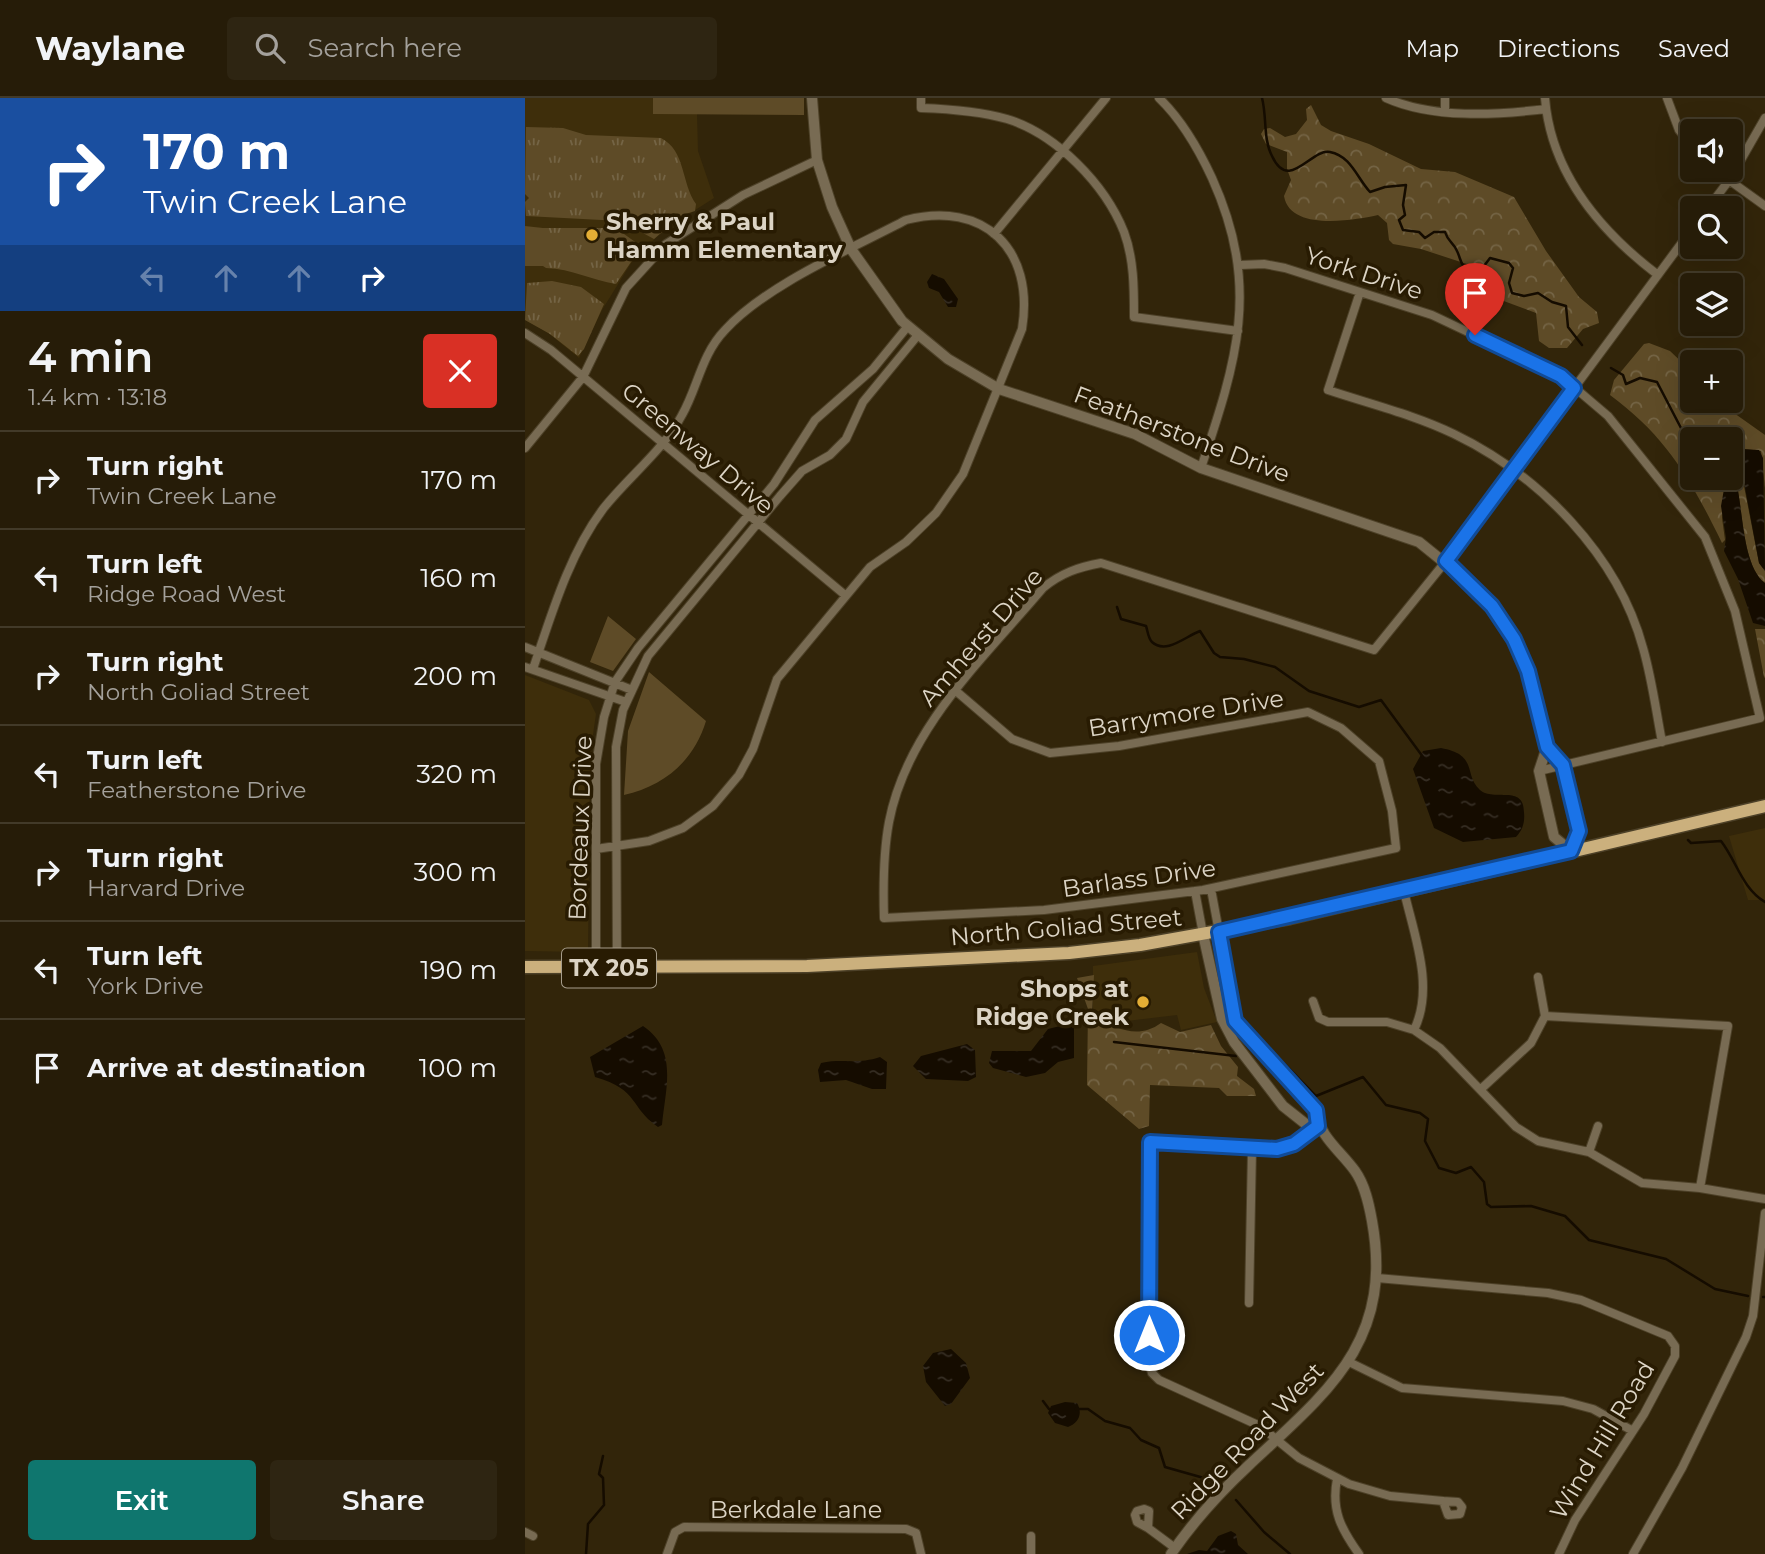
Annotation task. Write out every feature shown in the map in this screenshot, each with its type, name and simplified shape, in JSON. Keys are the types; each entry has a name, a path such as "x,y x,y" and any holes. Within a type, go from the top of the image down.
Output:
{"main road":[{"name":"North Goliad Street","path":"525,967 807,966 1058,953 1219,932 1765,806"}],"street":[{"name":"Featherstone Drive","path":"812,98 817,160 832,206 851,249 871,281 908,326 948,359 999,389 1135,434 1201,468 1419,542 1446,561 1492,606 1514,639 1528,671 1547,747 1563,765 1579,831 1571,851"},
{"path":"921,98 921,108 966,110 1009,119 1063,151 1105,198 1124,232 1133,272 1134,317 1238,331"},
{"path":"994,234 1106,98"},
{"path":"1159,98 1201,155 1227,211 1240,265 1238,331 1231,370 1201,468"},
{"path":"1386,98 1413,107 1445,111 1510,113 1546,109"},
{"path":"1445,98 1445,111"},
{"path":"1545,98 1555,149 1576,191 1618,242 1658,275"},
{"path":"1667,98 1680,131"},
{"path":"1743,156 1765,118"},
{"path":"525,448 583,377 626,288 666,244 743,195 817,160"},
{"path":"1717,196 1728,182"},
{"path":"1734,182 1765,206"},
{"path":"596,849 649,841 683,828 713,806 739,775 753,749 777,679 870,567 906,541 936,513 963,474 1020,336 1026,304 1024,277 1011,251 994,234 957,216 931,214 906,220 758,301 724,331 699,368 683,415 663,443 604,509 582,541 539,652 529,668 626,702"},
{"path":"1446,561 1680,245"},
{"name":"York Drive","path":"1240,265 1264,264 1285,268 1432,315 1561,376 1608,416 1705,537 1735,611 1760,718 1662,742"},
{"path":"1360,292 1328,390 1454,434 1513,470 1544,495 1577,529 1618,587 1643,646 1662,742 1539,771"},
{"name":"Bordeaux Drive","path":"596,967 596,764 609,698 615,682 638,649 748,516 815,419 873,369 908,326"},
{"name":"Greenway Drive","path":"525,333 583,377 845,595"},
{"name":"Bordeaux Drive","path":"617,968 616,747 626,702 648,656 802,471 830,455 846,439 863,402 918,335"},
{"name":"Amherst Drive","path":"884,918 883,867 889,820 904,774 924,734 956,691 1043,588 1055,578 1079,566 1101,563 1374,650 1446,561"},
{"path":"687,590 696,598"},
{"path":"525,647 632,690"},
{"name":"Barrymore Drive","path":"956,691 1011,739 1050,753 1119,746 1308,712 1341,729 1379,761 1392,811 1396,848"},
{"path":"1547,747 1539,771 1554,837 1571,851"},
{"name":"Barlass Drive","path":"884,918 1044,909 1211,889 1396,848"},
{"name":"Ridge Road West","path":"1173,1551 1216,1497 1326,1392 1349,1362 1366,1326 1377,1278 1372,1220 1356,1172 1318,1126 1316,1110 1235,1021 1229,1001 1211,889"},
{"name":"Ridge Road West","path":"1195,891 1218,1004 1234,1042 1283,1106 1307,1125 1318,1126"},
{"path":"1404,891 1424,986 1421,1016 1414,1030"},
{"path":"1481,1089 1521,1054 1545,1016 1538,977"},
{"path":"1218,1004 1229,1001"},
{"path":"1313,1001 1319,1018 1328,1023 1387,1022 1414,1030 1440,1048 1506,1118 1538,1141 1589,1152 1642,1183 1700,1188 1765,1199"},
{"path":"1545,1016 1728,1026 1700,1188"},
{"path":"1318,1126 1294,1144 1277,1149 1150,1142 1149,1363 1152,1373 1159,1380 1260,1426 1299,1458 1337,1479 1390,1496 1443,1501"},
{"path":"1589,1152 1598,1126"},
{"path":"1249,1303 1252,1149"},
{"path":"1633,1554 1682,1468 1753,1316 1765,1213"},
{"name":"Wind Hill Road","path":"1377,1278 1548,1293 1581,1300 1668,1336 1675,1346 1675,1356 1633,1431 1575,1520 1559,1554"},
{"path":"1349,1362 1402,1388 1563,1401 1593,1409 1633,1431"},
{"path":"1337,1479 1334,1494 1338,1522 1359,1554"},
{"name":"Berkdale Lane","path":"667,1554 675,1532 684,1527 906,1529 916,1533 921,1554"},
{"path":"1149,1528 1173,1551"},
{"path":"1031,1536 1031,1554"}],"shaded area":[{"name":"Sherry & Paul Hamm Elementary","path":"525,98 653,98 653,114 697,114 698,151 714,198 664,230 633,260 602,310 579,358 547,332 525,320"},
{"path":"525,675 589,700 596,714 590,755 588,952 525,951"},
{"path":"1765,828 1765,900 1748,900 1729,836"},
{"path":"1197,952 1204,988 1217,1022 1181,1030 1177,1015 1093,1025 1093,966"}],"green space":[{"path":"653,98 804,98 804,115 653,114"},
{"path":"1311,105 1321,125 1331,131 1369,144 1421,169 1455,172 1514,197 1546,251 1579,297 1597,312 1599,323 1583,329 1567,348 1549,348 1539,341 1536,313 1493,297 1488,280 1476,267 1421,249 1393,244 1389,240 1387,223 1378,215 1325,221 1298,215 1289,207 1284,196 1291,180 1287,169 1287,152 1266,144 1261,134 1264,129 1270,128 1285,137 1296,134 1307,120 1306,109"},
{"path":"526,127 563,128 586,135 661,138 675,151 679,159 696,204 695,211 682,215 654,239 621,221 526,216 525,202 529,198 525,194"},
{"path":"525,226 543,228 543,266 525,266"},
{"path":"543,228 607,228 624,234 638,244 640,256 631,262 616,284 565,270 546,268 543,266"},
{"path":"552,281 581,287 604,304 584,349 578,356 550,334 525,320 527,283"},
{"path":"1649,343 1670,351 1680,361 1680,413 1734,413 1765,435 1765,488 1761,451 1743,449 1743,427 1680,427 1680,467 1647,427 1610,395 1614,380 1644,344"},
{"path":"1743,481 1759,563 1765,571 1765,583 1752,565 1738,490 1743,490"},
{"path":"1694,490 1724,490 1722,518 1725,540 1722,543"},
{"path":"608,616 636,639 613,671 590,662"},
{"path":"1755,629 1765,629 1765,678 1764,677"},
{"path":"649,672 706,721 694,748 675,770 652,785 624,795 628,731"},
{"path":"1094,975 1092,1013 1117,1028 1135,1032 1161,1023 1180,1032 1211,1025 1221,1046 1238,1067 1237,1076 1254,1089 1256,1096 1227,1096 1219,1088 1150,1085 1149,1126 1139,1129 1087,1085 1088,1009 1077,978"}],"water":[{"path":"932,274 944,279 958,299 956,307 948,307 939,292 929,288 927,282"},
{"path":"1743,449 1759,450 1763,458 1765,571 1759,563 1743,477"},
{"path":"1724,490 1738,490 1748,552 1752,565 1765,583 1765,626 1753,623 1738,579 1724,551 1726,538 1721,506"},
{"path":"1441,748 1453,751 1466,760 1472,778 1480,790 1493,795 1519,798 1523,804 1524,819 1522,829 1516,837 1463,842 1434,828 1413,769 1423,751"},
{"path":"1068,1024 1074,1027 1074,1058 1058,1062 1045,1073 1026,1077 993,1068 989,1063 992,1051 1031,1051 1048,1029"},
{"path":"643,1026 662,1047 666,1059 667,1085 662,1125 658,1127 620,1087 595,1077 590,1057"},
{"path":"967,1044 975,1050 976,1077 968,1081 926,1079 913,1066 921,1056"},
{"path":"880,1057 887,1062 886,1089 872,1089 846,1080 820,1082 818,1070 821,1063 864,1061"},
{"path":"951,1349 966,1363 970,1378 951,1404 945,1406 926,1382 923,1366 933,1353"},
{"path":"1065,1402 1077,1403 1080,1410 1077,1420 1068,1427 1055,1423 1048,1413 1051,1406"},
{"path":"1231,1531 1236,1534 1238,1545 1248,1554 1187,1554 1199,1550 1207,1551 1218,1536"}],"waterway":[{"path":"1262,98 1267,142 1279,166 1293,170 1315,156 1330,152 1343,158 1370,192 1406,185 1403,205 1405,215 1399,220 1403,230 1419,232 1425,238 1434,232 1445,232 1468,271 1481,270 1490,258 1509,263 1513,268 1509,283 1512,293 1524,296 1538,293 1552,302 1566,306 1568,327 1582,345"},
{"path":"1611,368 1623,375 1626,384 1640,378 1657,382 1680,427"},
{"path":"1117,607 1121,619 1146,626 1149,637 1158,645 1170,646 1200,631 1214,653 1220,657 1244,659 1275,667 1309,691 1359,707 1381,700 1423,757"},
{"path":"1688,840 1691,843 1721,841 1745,882 1765,902"},
{"path":"1114,1042 1236,1056"},
{"path":"1273,1052 1316,1096 1363,1077 1386,1105 1420,1113 1428,1119 1425,1141 1439,1168 1456,1173 1471,1167 1484,1182 1487,1204 1491,1207 1531,1206 1565,1216 1589,1240 1666,1259 1715,1289 1748,1296"},
{"path":"1043,1401 1049,1409"},
{"path":"1076,1409 1088,1409 1105,1421 1130,1428 1141,1440 1159,1448 1165,1467 1211,1480"},
{"path":"586,1554 588,1524 604,1505 603,1478 599,1474 603,1456"},
{"path":"1236,1500 1264,1532 1290,1554"}],"place":[{"name":"Sherry & Paul Hamm Elementary","path":"592,235"},
{"name":"Shops at Ridge Creek","path":"1143,1002"}],"route":[{"path":"1149,1335 1150,1142 1277,1149 1294,1144 1318,1126 1316,1110 1235,1021 1229,1001 1219,932 1290,918 1571,851 1579,831 1563,765 1547,747 1528,671 1514,639 1492,606 1446,561 1574,388 1561,376 1475,335"}]}
